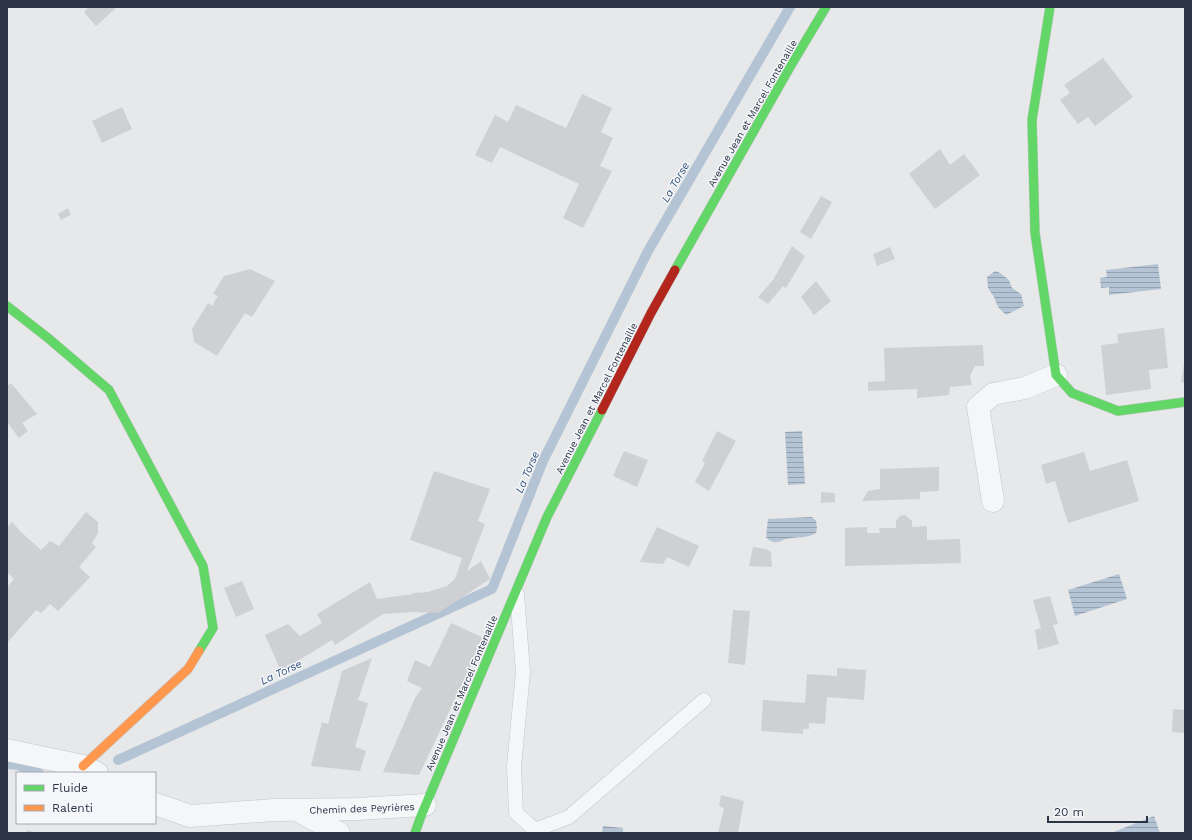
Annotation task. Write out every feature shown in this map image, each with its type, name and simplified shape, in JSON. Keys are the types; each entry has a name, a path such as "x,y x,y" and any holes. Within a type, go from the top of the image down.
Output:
{"street":[{"name":"Avenue Jean et Marcel Fontenaille","path":"415,833 423,810 547,517 651,313 790,67 826,7"},
{"path":"1050,7 1032,120 1035,233 1056,375 1072,393 1118,411 1185,402"},
{"path":"7,306 48,338 109,390 203,566 212,628 188,668 90,769 7,750"},
{"path":"992,501 978,407 993,394 1025,388 1056,375"},
{"name":"Chemin des Peyrières","path":"156,804 190,816 274,810 423,810"},
{"name":"Chemin des Peyrières","path":"298,811 340,833"}],"lane":[{"path":"516,590 523,672 514,766 516,813 535,830 568,817 704,700"}],"water":[{"path":"1158,264 1161,289 1109,295 1109,287 1101,288 1100,278 1107,277 1106,270"},
{"path":"995,271 1009,280 1012,288 1021,294 1024,306 1006,315 998,307 988,288 987,277"},
{"path":"802,431 805,484 788,485 785,432"},
{"path":"812,517 816,521 817,528 816,533 813,535 785,539 779,542 773,542 766,537 768,519"},
{"path":"1119,574 1127,599 1075,616 1068,590"},
{"path":"1154,816 1160,833 1111,833"},
{"path":"603,826 623,828 623,833 602,833"}],"building":[{"path":"89,7 117,7 96,26 84,12"},
{"path":"1103,58 1133,97 1095,126 1088,117 1078,124 1060,100 1070,93 1064,85"},
{"path":"582,94 612,108 601,132 613,138 600,166 612,171 583,228 563,218 579,184 500,147 492,163 475,155 495,115 508,122 516,105 566,128"},
{"path":"122,107 132,129 102,143 92,121"},
{"path":"940,149 950,165 964,154 980,175 935,209 909,174"},
{"path":"821,196 832,202 811,239 800,232"},
{"path":"68,208 71,215 61,220 58,214"},
{"path":"792,246 805,256 786,288 783,286 768,304 758,297 773,280"},
{"path":"890,247 895,259 877,266 873,254"},
{"path":"250,269 275,281 252,317 245,313 217,356 194,342 192,329 208,303 212,306 218,296 213,294 224,276"},
{"path":"816,281 831,301 814,315 801,297"},
{"path":"1164,328 1168,368 1149,370 1151,389 1106,395 1101,345 1118,343 1117,334"},
{"path":"983,345 984,366 975,366 970,376 972,385 950,387 949,395 917,398 917,389 868,391 868,382 885,381 884,348"},
{"path":"1185,364 1185,383 1181,382"},
{"path":"11,383 37,414 22,423 28,431 19,438 7,422 7,386"},
{"path":"717,431 736,441 709,491 695,482 705,463 702,461"},
{"path":"624,451 648,460 637,487 613,476"},
{"path":"1084,452 1090,471 1127,460 1139,501 1068,523 1055,481 1046,484 1041,465"},
{"path":"939,467 939,491 920,492 920,499 862,501 868,491 880,489 880,469"},
{"path":"434,471 490,489 478,521 485,524 467,571 481,561 490,579 438,613 414,612 383,614 335,645 332,640 281,671 265,635 288,624 300,636 322,623 317,614 370,582 377,599 428,592 447,586 455,579 462,558 410,540"},
{"path":"821,492 835,493 835,502 821,503"},
{"path":"86,512 98,522 98,533 92,543 96,547 79,567 90,577 58,611 50,604 41,613 36,610 7,643 7,587 14,579 7,572 7,528 12,522 41,550 50,541 59,546"},
{"path":"905,515 912,521 912,527 927,526 927,540 960,539 961,563 845,566 845,528 867,527 867,533 880,533 879,528 896,528 896,521 900,516"},
{"path":"657,527 699,546 689,567 667,557 663,564 640,562"},
{"path":"753,547 766,549 771,552 772,567 749,566"},
{"path":"242,581 254,609 236,617 224,588"},
{"path":"1050,596 1058,624 1053,625 1059,644 1038,650 1035,630 1041,628 1033,600"},
{"path":"733,610 750,611 745,665 728,663"},
{"path":"451,623 484,638 419,775 383,772 415,698 422,688 407,681 415,660 430,667"},
{"path":"372,658 358,700 368,703 355,747 366,751 360,771 311,766 322,722 328,724 342,671"},
{"path":"837,668 866,670 864,700 827,697 825,724 809,723 809,729 803,729 803,734 761,731 763,700 805,703 807,674 837,676"},
{"path":"1173,709 1185,710 1185,733 1172,732"},
{"path":"721,795 744,801 738,833 718,833 724,808 719,806"},
{"path":"27,830 37,833 26,833"}],"waterway":[{"name":"La Torse","path":"118,760 492,589 543,461 648,251 790,7"},
{"path":"7,764 18,765 36,772"}],"traffic: fast":[{"path":"675,270 790,67 826,7"},
{"path":"1050,7 1032,120 1035,233 1056,375 1072,393 1118,411 1185,402"},
{"path":"7,306 48,338 109,390 203,566 213,628 199,651"},
{"path":"415,833 547,517 602,410"}],"traffic: slow":[{"path":"83,766 188,669 199,651"}],"traffic: jam":[{"path":"602,410 651,313 675,270"}]}
